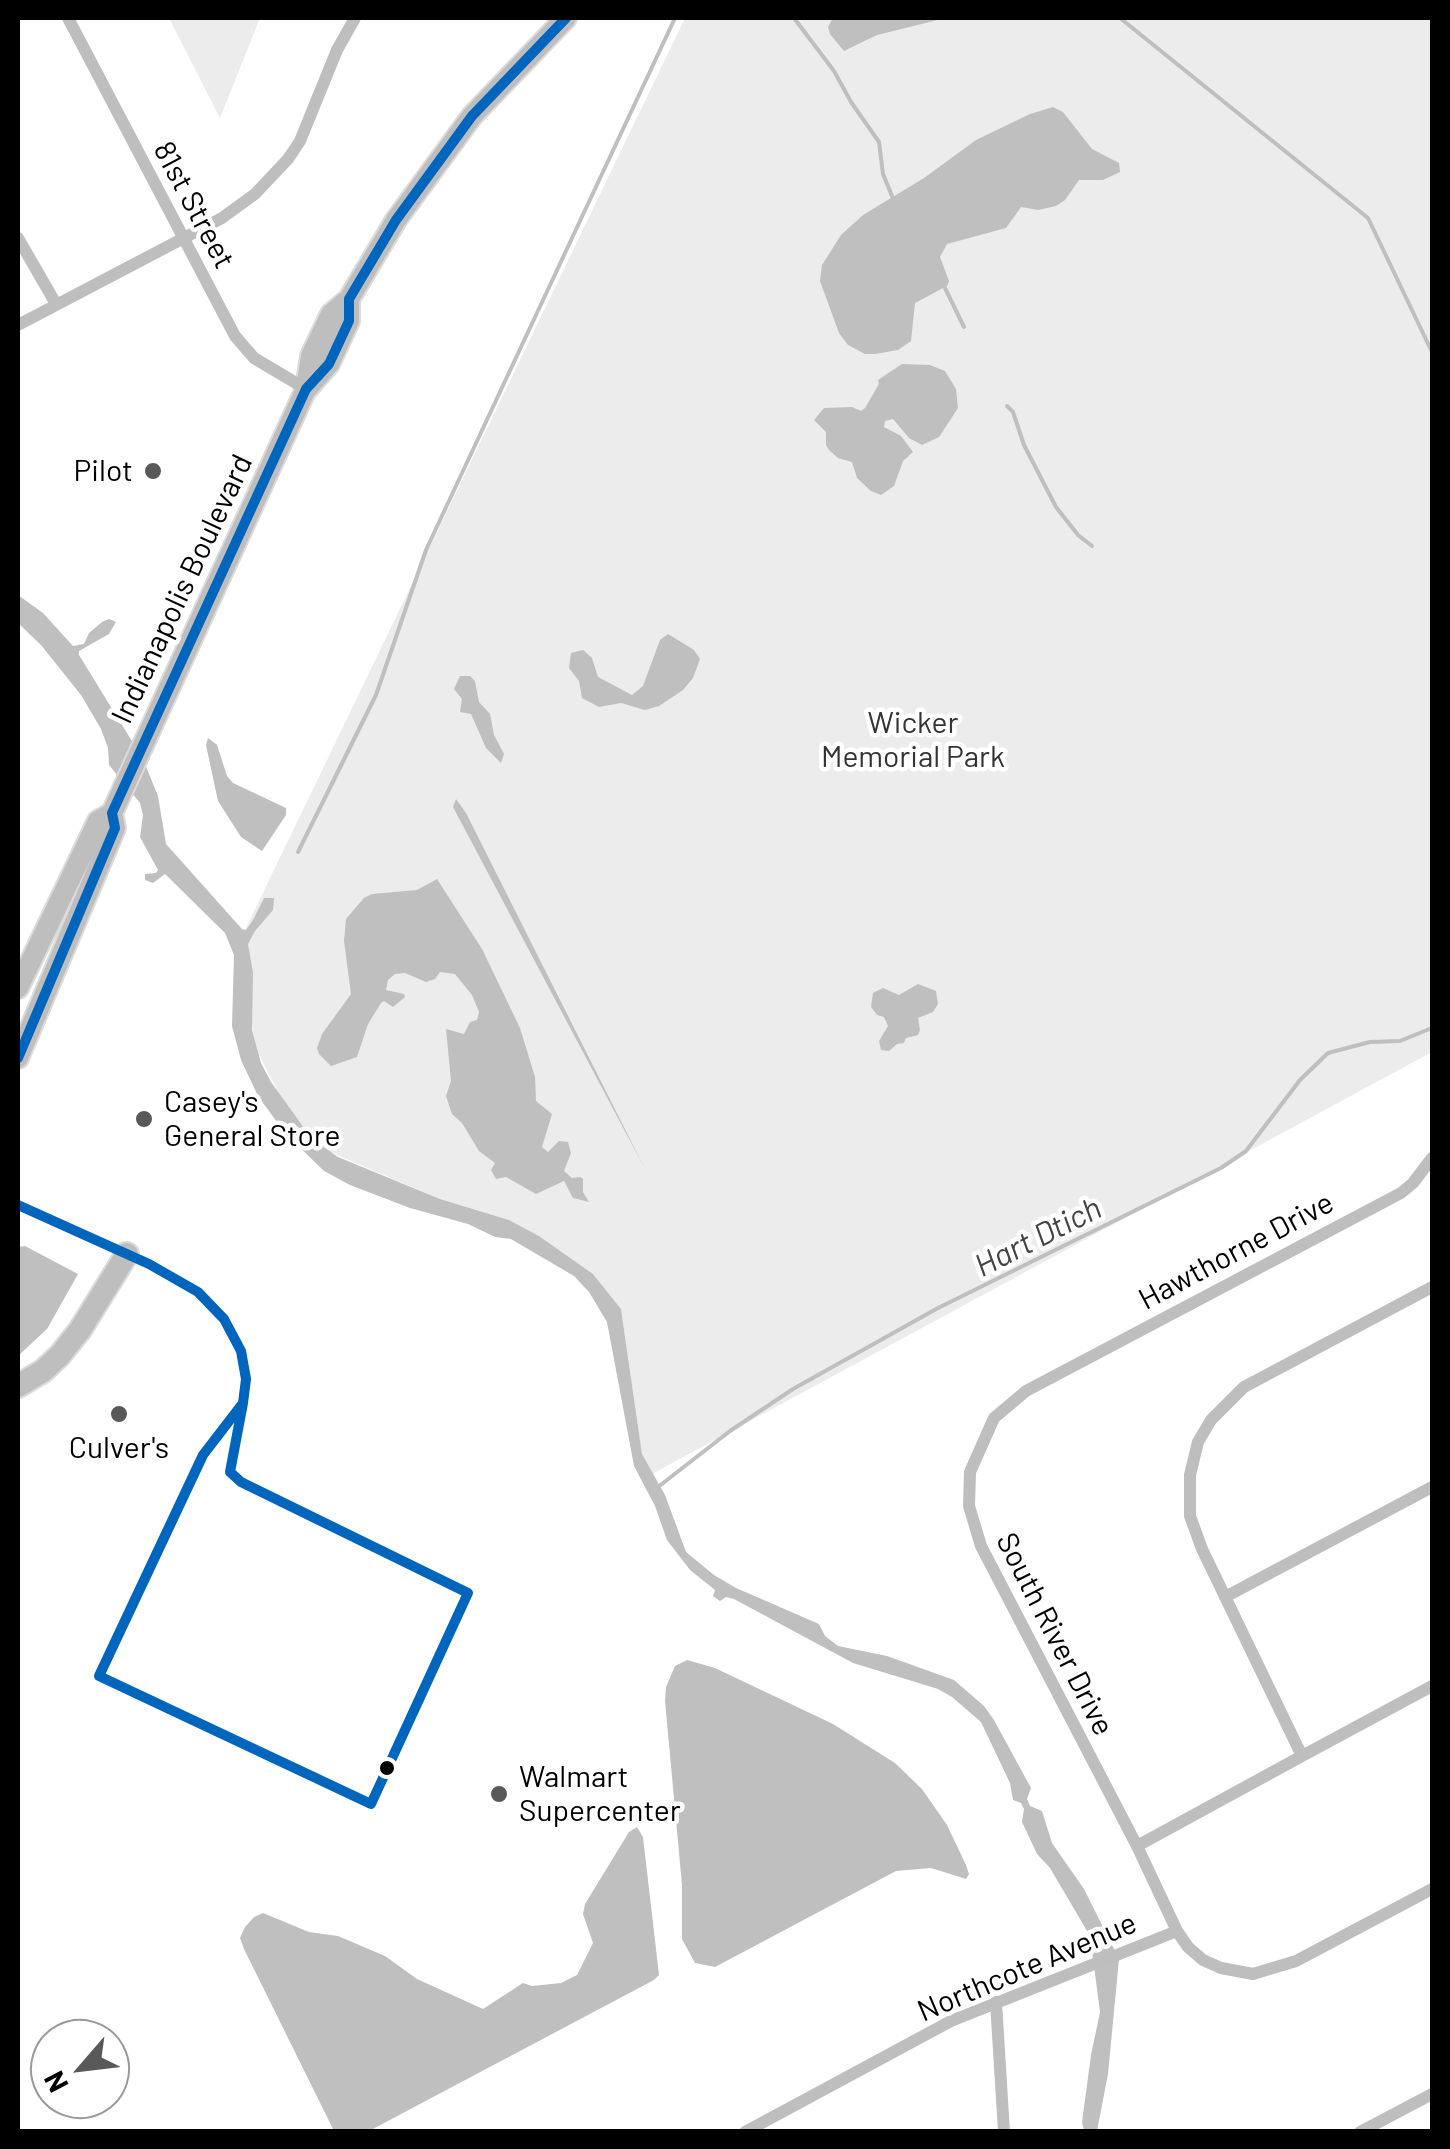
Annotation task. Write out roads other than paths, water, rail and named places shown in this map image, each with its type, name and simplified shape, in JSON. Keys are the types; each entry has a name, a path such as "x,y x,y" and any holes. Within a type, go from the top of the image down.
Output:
{"highway":[{"name":"Indianapolis Boulevard","path":"18,988 98,821 112,812 306,390 329,364 349,321 348,299 416,191 472,116 566,18"},
{"name":"Indianapolis Boulevard","path":"18,1058 115,828 112,812"},
{"path":"18,1386 60,1355 127,1254"}],"street":[{"name":"81st Street","path":"68,18 244,349 306,390"},
{"path":"18,325 240,206 288,159 310,121 337,50 355,18"},
{"path":"18,238 56,304"},
{"name":"Hawthorne Drive","path":"1053,1376 1401,1193 1413,1184 1432,1158"},
{"path":"1302,1756 1202,1550 1190,1516 1190,1476 1198,1442 1228,1401 1264,1374 1432,1287"},
{"name":"South River Drive","path":"1053,1376 994,1418 970,1472 968,1506 981,1546 1177,1931"},
{"path":"1225,1596 1432,1487"},
{"path":"1137,1846 1432,1686"},
{"name":"Northcote Avenue","path":"746,2132 951,2021 1177,1931 1188,1948 1203,1960 1252,1974 1296,1961 1432,1889"},
{"path":"996,2002 1004,2132"},
{"path":"1360,2132 1432,2094"}],"waterway":[{"path":"298,852 376,695 426,550 675,18"},
{"path":"794,18 834,71 879,142 883,174 892,196"},
{"path":"1120,18 1368,218 1432,352"},
{"path":"945,288 964,327"},
{"path":"1007,406 1056,507 1092,546"},
{"name":"Hart Dtich","path":"658,1487 730,1431 793,1389 938,1308 1221,1168 1246,1151 1300,1080 1328,1053 1370,1042 1400,1041 1432,1028"}],"place":[{"name":"Pilot","path":"153,471"},
{"name":"Casey's General Store","path":"144,1119"},
{"name":"Culver's","path":"119,1414"},
{"name":"Walmart Supercenter","path":"499,1794"}],"park label":[{"name":"Wicker Memorial Park","path":"913,740"}]}
